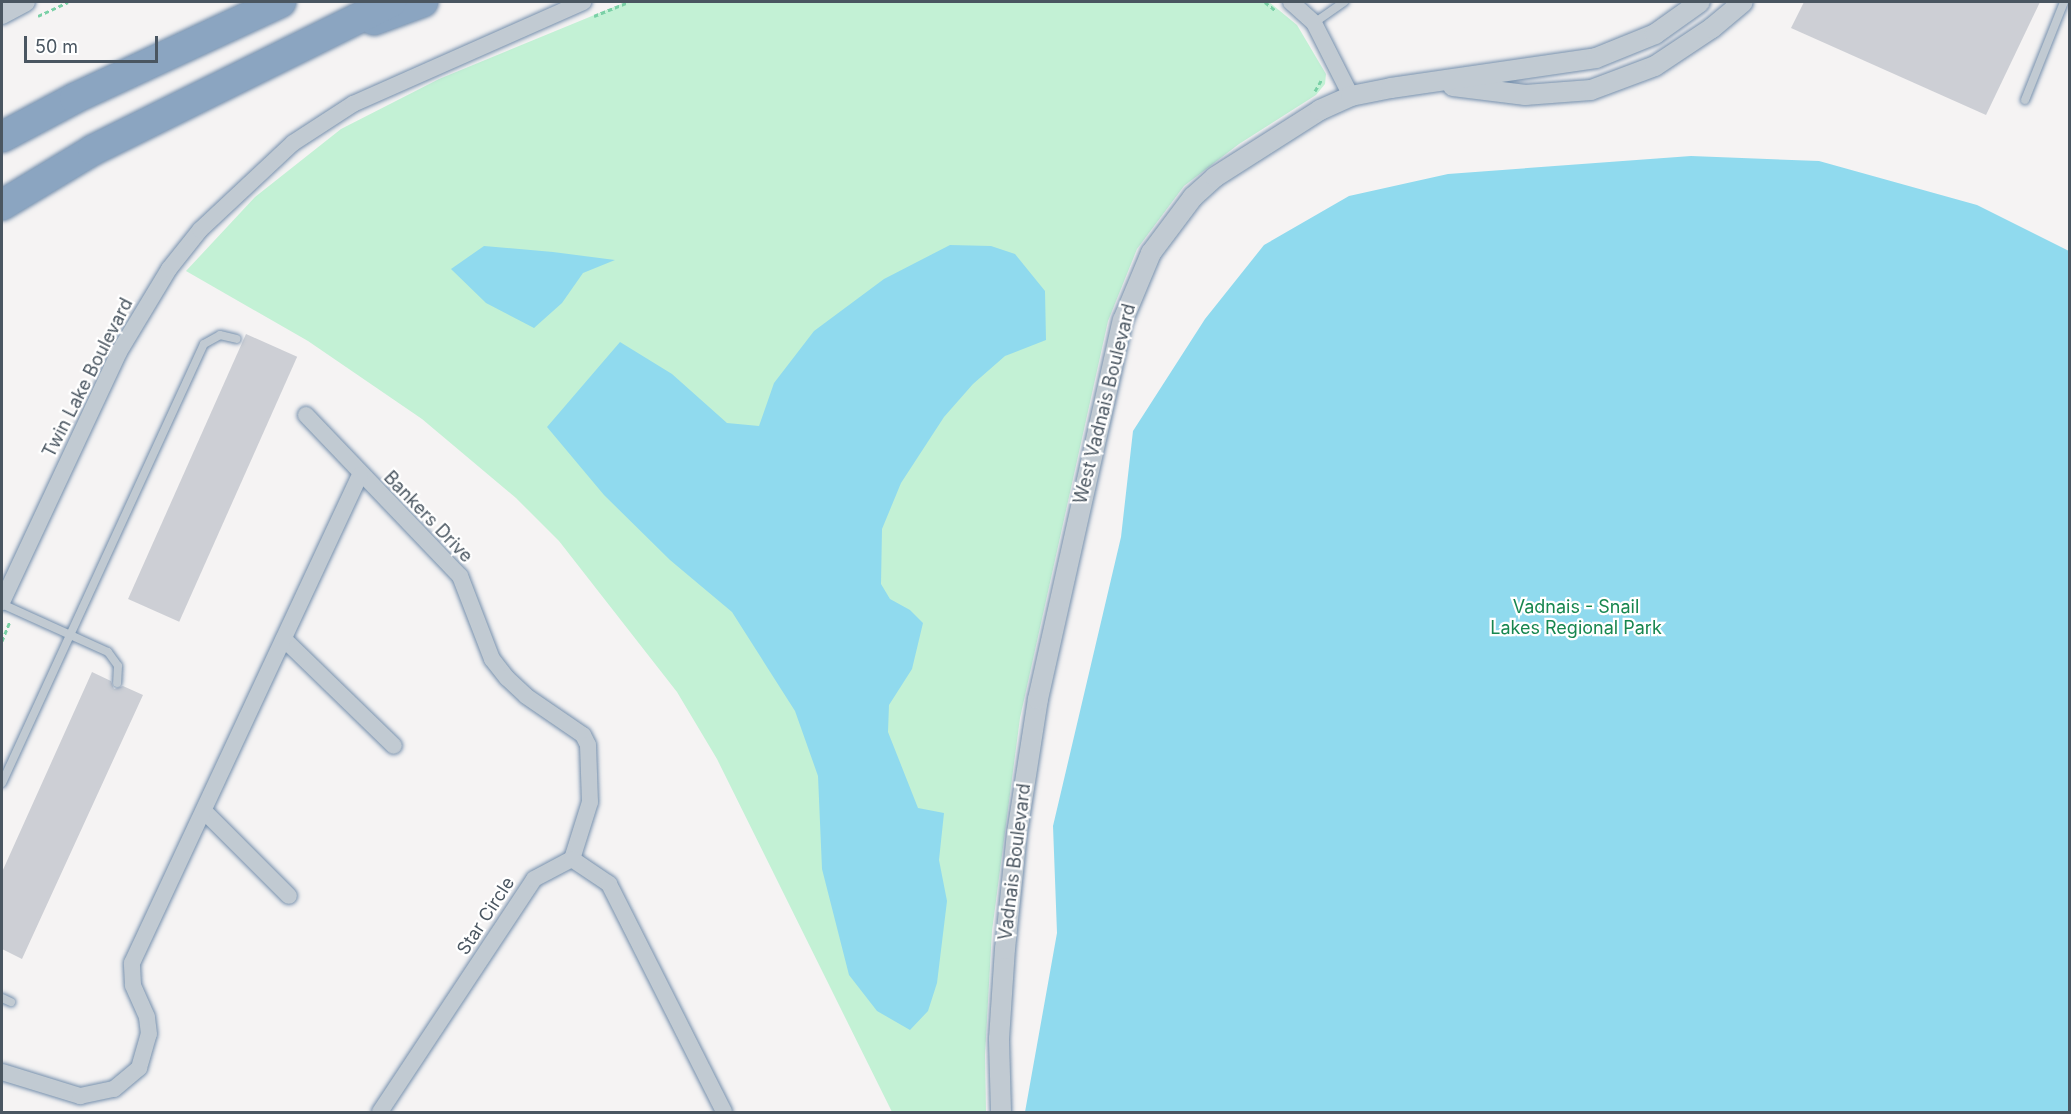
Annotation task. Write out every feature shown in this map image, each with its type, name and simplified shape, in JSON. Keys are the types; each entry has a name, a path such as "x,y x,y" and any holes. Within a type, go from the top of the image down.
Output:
{"highway":[{"path":"2,137 236,2"},
{"path":"2,137 75,98 281,2"},
{"path":"2,205 93,150 252,68 391,2"},
{"path":"252,68 423,2"}],"street":[{"path":"2,14 26,2"},
{"path":"1291,2 1314,23 1351,96"},
{"name":"West Vadnais Boulevard","path":"1055,613 1123,320 1151,252 1193,197 1215,177 1309,116 1351,96 1596,58 1624,49 1680,18 1700,2"},
{"name":"West Vadnais Boulevard","path":"1435,83 1525,94 1591,90 1654,66 1743,2"},
{"name":"Twin Lake Boulevard","path":"6,606 119,352 169,269 200,230 293,143 353,104 586,9"},
{"path":"306,415 360,475"},
{"name":"Bankers Drive","path":"2,1072 80,1096 114,1089 138,1068 149,1034 147,1017 130,974 132,963 360,475 460,576 492,659 507,678 526,696 583,735 588,745 590,802 572,859"},
{"name":"Vadnais Boulevard","path":"1001,1113 999,1039 1017,833 1055,613"},
{"path":"284,639 394,746"},
{"path":"204,811 289,896"},
{"path":"572,859 609,884 724,1113"},
{"name":"Star Circle","path":"380,1113 534,879 572,859"}],"lane":[{"path":"1314,23 1344,2"},
{"path":"2025,100 2064,2"},
{"path":"2,783 204,344 220,335 237,339"},
{"path":"6,606 108,652 118,666 117,683"},
{"path":"2,998 11,1002"}],"path":[{"path":"586,9 628,2"},
{"path":"1265,2 1283,17"},
{"path":"1309,116 1299,101 1320,86 1323,75"},
{"path":"2,641 6,606"}],"green space":[{"path":"626,2 1269,2 1297,25 1326,74 1325,84 1316,95 1239,144 1184,186 1137,249 1108,321 1020,718 992,931 985,1055 986,1112 892,1112 717,759 677,692 559,541 516,498 422,419 308,341 186,271 255,197 341,129 439,79"}],"water":[{"name":"Vadnais - Snail Lakes Regional Park","path":"1691,156 1819,161 1977,205 2069,251 2069,1112 1025,1112 1057,933 1053,826 1121,537 1133,431 1205,319 1264,245 1349,196 1448,174"},
{"path":"950,245 991,246 1015,254 1045,291 1046,340 1005,356 973,384 944,417 901,483 882,529 881,584 890,599 910,610 923,623 912,669 889,705 888,732 918,808 944,813 939,860 947,901 937,983 928,1011 910,1030 877,1011 849,975 822,869 818,776 795,711 732,612 670,560 604,495 547,427 620,342 672,374 727,423 759,426 774,383 814,331 884,279"},
{"path":"484,246 615,260 583,273 562,303 534,328 486,303 451,269"}],"building":[{"path":"1804,2 2040,2 1986,115 1791,28"},
{"path":"246,334 297,357 179,622 128,599"},
{"path":"92,672 111,681 114,689 123,686 143,695 22,959 2,949 2,872"}]}
